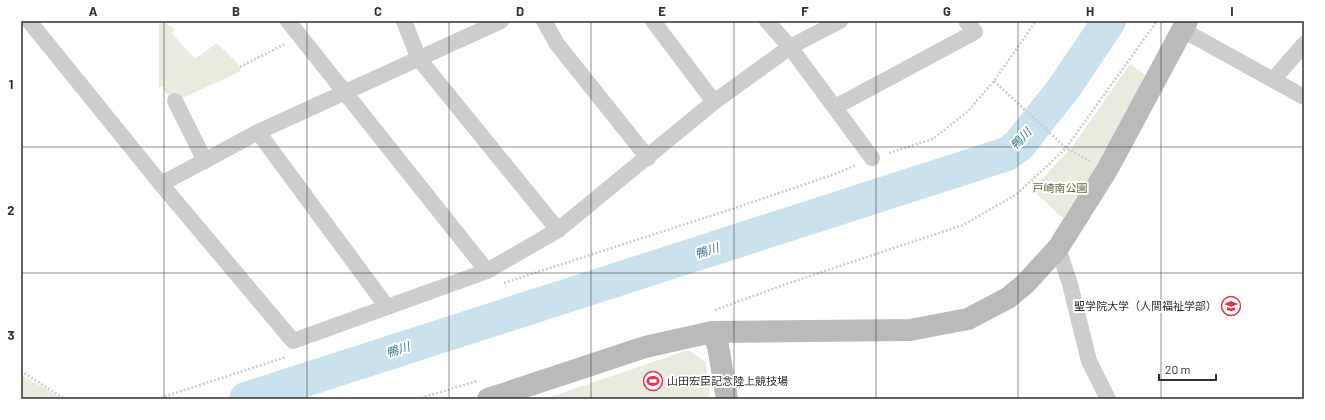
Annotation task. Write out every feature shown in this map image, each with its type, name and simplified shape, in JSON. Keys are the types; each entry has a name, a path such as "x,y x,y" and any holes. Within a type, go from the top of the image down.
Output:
{"street":[{"path":"29,21 161,184 292,341 487,271 558,230 648,158 714,102 790,47 840,21"},
{"path":"404,21 419,59 558,230"},
{"path":"161,184 258,132 345,94 501,21"},
{"path":"544,21 557,44 648,158"},
{"path":"653,21 714,102"},
{"path":"767,21 790,47 872,158"},
{"path":"835,107 975,32 966,21"},
{"path":"290,22 345,94 487,271"},
{"path":"486,389 645,347 712,321 910,330 968,319 1014,293 1025,284 1058,248 1107,170 1184,25 1304,97"},
{"path":"1274,79 1304,44"},
{"path":"175,101 205,161"},
{"path":"258,132 387,307"},
{"path":"1058,248 1070,284 1089,361 1108,399"},
{"path":"712,321 727,399"}],"path":[{"path":"503,283 836,174 872,158 933,139 968,111 994,81 1036,21"},
{"path":"712,321 789,283 963,225 1017,194 1066,148 1157,21"},
{"path":"240,67 300,36"},
{"path":"994,81 998,87 1066,148 1094,163"},
{"path":"157,399 290,356"},
{"path":"21,371 65,399"},
{"path":"417,399 486,389"}],"green space":[{"path":"163,21 175,29 172,33 195,59 217,43 238,64 241,71 172,103 162,86 159,88 159,24"},
{"name":"戸崎南公園","path":"1130,64 1146,75 1100,162 1063,218 1032,190 1072,147"},
{"name":"山田宏臣記念陸上競技場","path":"688,350 706,362 710,399 544,399"},
{"path":"21,375 57,395 63,399 21,399"}],"waterway":[{"name":"鴨川","path":"246,399 1007,154 1019,145 1064,88 1109,21"}],"place":[{"name":"聖学院大学（人間福祉学部）","path":"1231,306"},
{"name":"山田宏臣記念陸上競技場","path":"653,381"}]}
